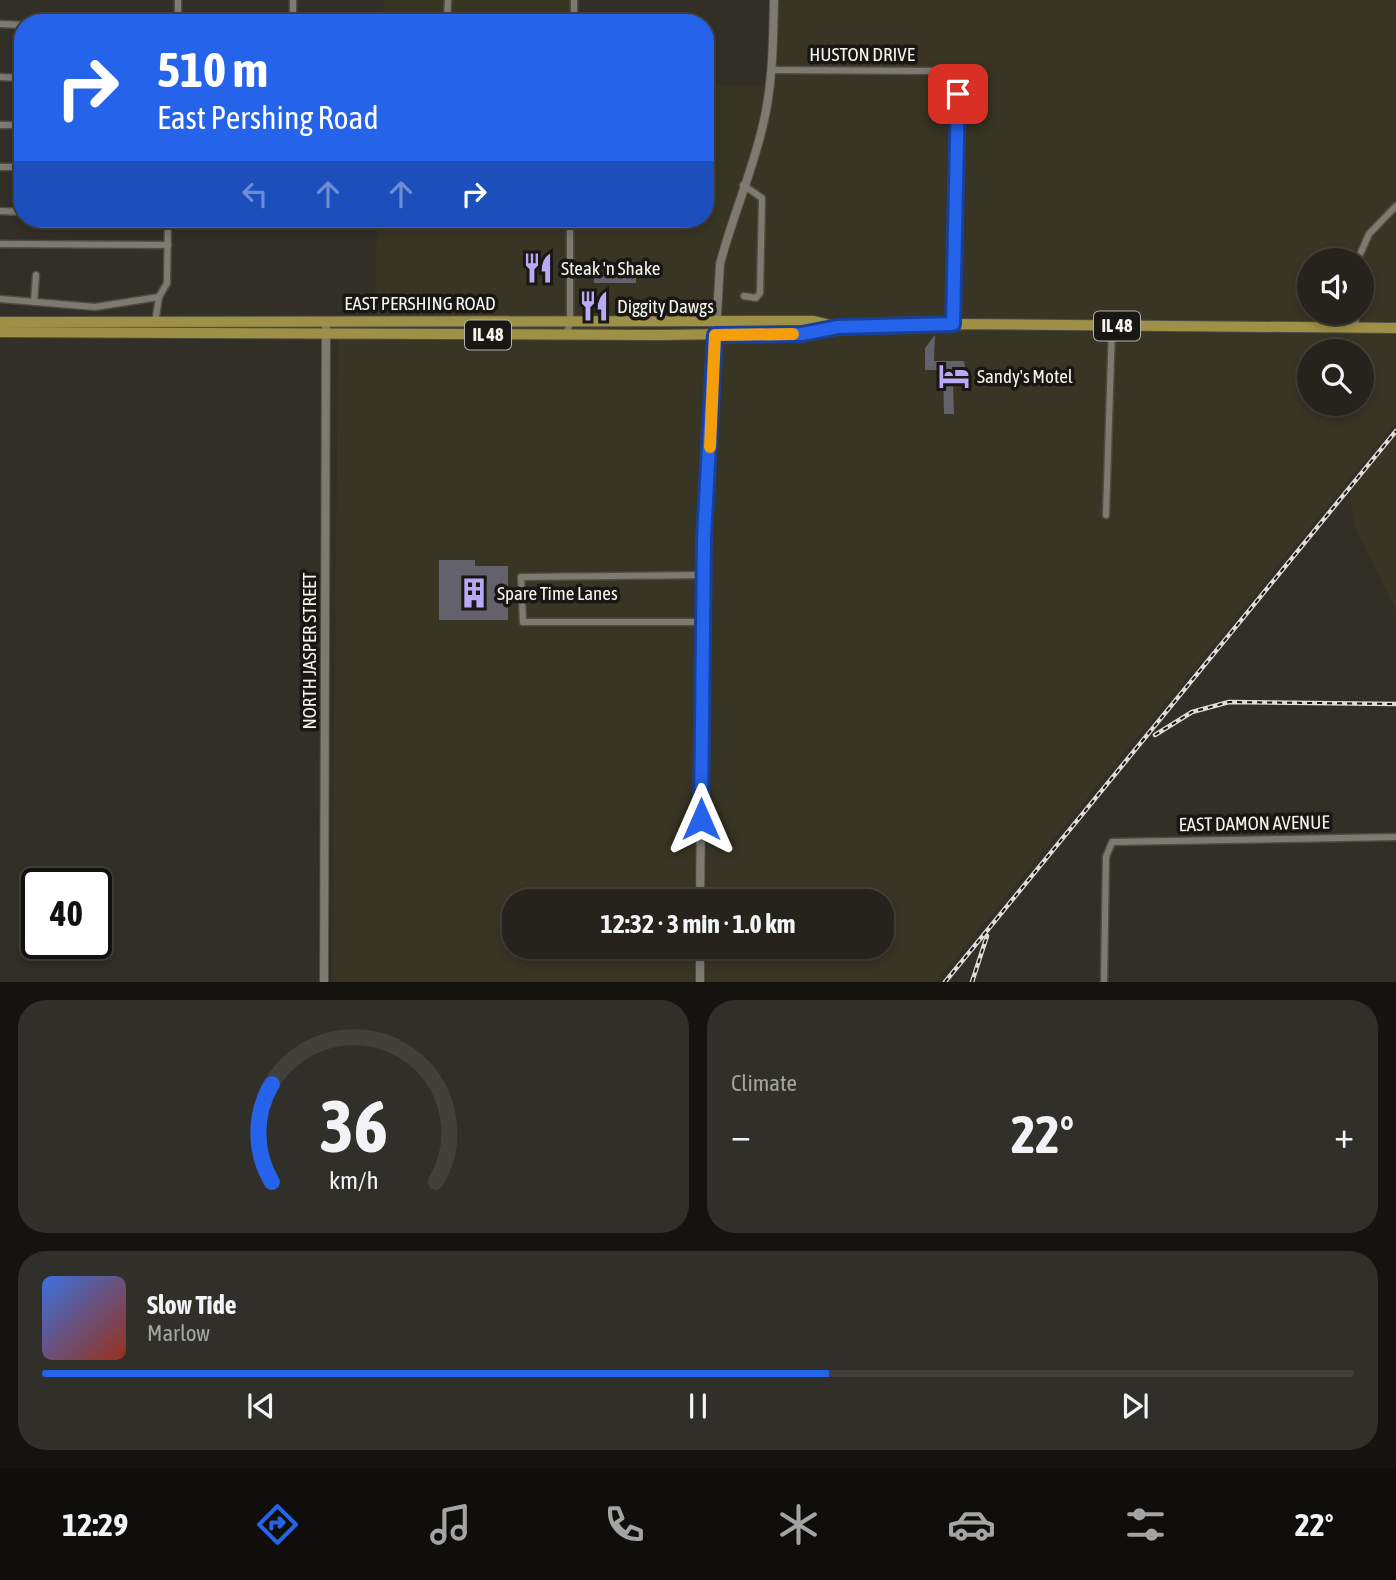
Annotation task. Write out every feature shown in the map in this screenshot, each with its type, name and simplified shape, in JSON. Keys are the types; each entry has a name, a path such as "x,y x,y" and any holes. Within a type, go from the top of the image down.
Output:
{"main road":[{"name":"EAST PERSHING ROAD","path":"0,322 814,321 838,327"},
{"name":"EAST PERSHING ROAD","path":"0,331 715,335 802,334 838,327 953,324 1396,328"}],"street":[{"path":"700,889 706,482 711,437 720,264 761,132 772,69 774,0"},
{"name":"HUSTON DRIVE","path":"772,69 935,71 950,79 958,94 953,324"},
{"path":"743,186 762,198 760,293 756,298 744,296"},
{"path":"1363,248 1369,234 1396,206"},
{"path":"155,332 159,297 167,283 169,228"},
{"path":"566,335 570,322 570,228"},
{"path":"0,244 168,245"},
{"path":"34,302 36,275"},
{"path":"0,299 95,307 159,297"},
{"name":"NORTH JASPER STREET","path":"324,982 326,321"},
{"path":"1106,514 1112,326"},
{"path":"702,622 523,622 521,577 705,575"},
{"name":"EAST DAMON AVENUE","path":"1104,982 1106,857 1112,842 1396,837"},
{"path":"700,959 700,982"}],"shaded area":[{"path":"384,0 574,0 574,14 383,14"},
{"path":"774,0 1396,0 1396,423 937,981 332,982 338,334 374,334 377,228 714,228 714,85 770,85"},
{"path":"1396,431 1396,611 1354,526 1349,487"}],"building":[{"path":"594,276 636,276 636,283 594,283"},
{"name":"Sandy's Motel","path":"935,335 934,361 964,361 965,367 960,368 961,380 953,381 954,414 944,414 943,373 938,373 938,370 925,370 925,348"},
{"name":"Spare Time Lanes","path":"439,560 475,560 475,566 508,566 508,620 439,620"}],"railway":[{"path":"945,982 1396,431"},
{"path":"1155,735 1192,712 1229,702 1396,704"},
{"path":"972,982 987,936"}],"slow traffic":[{"path":"710,447 715,335 793,334"}],"place":[{"name":"Steak 'n Shake","path":"538,268"},
{"name":"Diggity Dawgs","path":"594,306"},
{"name":"Sandy's Motel","path":"954,376"},
{"name":"Spare Time Lanes","path":"474,593"}],"route":[{"path":"701,819 704,537 715,335 802,334 838,327 953,324 958,94"}]}
